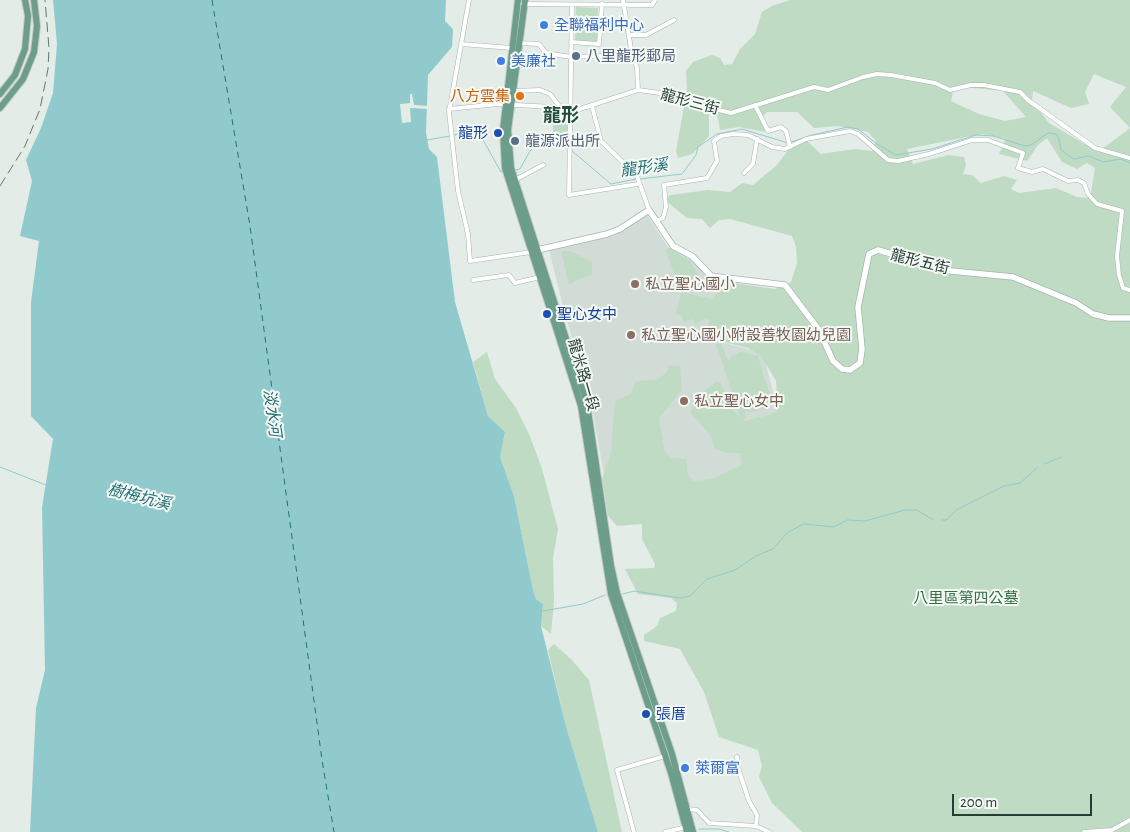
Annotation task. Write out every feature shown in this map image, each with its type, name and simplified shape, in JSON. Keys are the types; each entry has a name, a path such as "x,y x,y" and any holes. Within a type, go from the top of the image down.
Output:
{"main road":[{"path":"0,94 15,75 25,49 28,16 25,0"},
{"path":"0,108 23,79 34,52 37,26 34,0"},
{"name":"龍米路一段","path":"508,105 513,91 519,43 521,2"},
{"name":"龍米路一段","path":"521,2 512,48 506,155 508,168 581,396 594,446 613,579 669,755"},
{"name":"龍米路一段","path":"534,251 540,277 581,396"},
{"path":"669,755 688,809 689,829"},
{"path":"669,755 689,829"}],"street":[{"path":"469,0 449,109 470,261 534,251 607,234 620,229 648,210 637,176 601,141 592,106"},
{"path":"521,2 566,2 572,5 623,2 652,5 655,0"},
{"path":"623,2 632,55 637,68 638,90"},
{"path":"571,42 599,44 602,4"},
{"path":"572,5 569,195 638,183"},
{"path":"629,35 646,35 674,20"},
{"path":"519,43 539,44 546,53 571,56 632,55"},
{"path":"461,44 512,48"},
{"name":"龍形三街","path":"449,109 508,105 560,107 576,110 638,90 668,94 702,106 731,113 814,87 828,90 877,74 918,79 935,83 950,90 971,85 1010,89 1020,92 1028,100 1095,148 1130,158"},
{"path":"513,91 540,90 550,94 560,107"},
{"path":"755,105 768,130 781,127 786,130 790,147"},
{"path":"656,221 663,218 664,185 707,178 717,160 714,141 722,136 733,134 748,135 772,147 785,149 806,139 850,131 858,134 888,160 898,161 929,154 980,138 1000,143 1023,153 1018,168 1032,172 1042,169 1068,181 1078,180 1084,183 1088,194 1097,204 1122,211 1117,256 1119,275 1123,288 1130,290"},
{"path":"744,173 753,164 757,139"},
{"path":"512,178 543,165"},
{"name":"龍形五街","path":"648,210 674,246 692,256 710,276 785,285 818,330 833,361 842,369 850,370 860,363 862,349 858,307 869,254 878,250 951,271 1012,277 1076,303 1093,314 1109,318 1130,318"},
{"path":"473,280 509,275 516,283 540,277"},
{"path":"634,832 618,770 669,755"},
{"path":"737,757 739,771 749,801 757,815 756,826"},
{"path":"688,809 697,810 709,823 756,826 769,832"},
{"path":"1084,832 1112,830 1130,820"},
{"path":"665,832 689,829"}],"shaded area":[{"name":"私立聖心女中","path":"647,215 667,246 688,257 710,278 717,295 709,339 763,353 777,407 749,486 605,482 590,394 566,318 549,250 618,233"}],"green space":[{"name":"八里區第四公墓","path":"790,0 1130,0 1130,128 1130,832 802,832 772,803 759,777 762,766 758,750 719,737 704,692 680,649 644,641 644,635 657,626 660,618 676,611 677,603 671,598 638,594 625,569 654,568 655,564 642,539 642,524 617,526 608,516 602,479 611,452 615,401 631,394 636,381 657,380 667,372 669,365 680,366 682,390 659,418 665,452 670,458 686,459 688,475 694,481 711,479 742,465 740,453 726,453 714,448 711,436 691,413 694,399 717,381 721,383 733,411 740,417 716,344 721,343 728,361 733,355 741,352 758,356 770,396 762,409 752,412 745,410 746,418 742,419 745,421 772,414 778,409 776,381 761,356 748,348 708,338 709,320 705,319 695,324 693,319 684,322 681,315 676,314 681,292 712,299 720,289 720,281 775,289 791,282 797,263 796,247 792,236 730,219 719,220 710,228 702,219 687,218 666,201 670,195 708,190 730,192 742,183 753,185 777,165 789,149 807,141 821,154 855,149 872,151 876,141 868,132 838,126 814,128 797,112 767,112 762,117 772,133 739,127 720,130 718,118 707,105 699,104 709,114 709,136 692,154 678,158 676,151 687,90 686,71 693,62 712,55 720,58 724,65 732,64 740,49 755,34 762,12 772,6","holes":["1094,74 1126,87 1110,107 1130,128 1098,152 1049,123 1032,101 1033,91 1071,108 1089,104 1085,92","954,86 1003,91 1026,117 1005,121 979,114 951,101","982,134 1006,139 999,154 1027,161 1038,145 1047,138 1062,162 1077,169 1087,163 1095,168 1091,193 1088,198 1077,197 1056,188 1019,193 1011,189 1017,180 1004,176 981,183 972,175 963,174 966,165 964,157 948,155 913,164 907,149"]},
{"path":"576,7 598,8 597,41 575,41"},
{"path":"553,112 569,113 567,134 553,134"},
{"path":"669,248 690,261 702,282 679,289 666,250"},
{"path":"561,251 570,251 592,262 592,274 569,284"},
{"path":"487,352 495,379 516,408 529,434 542,469 558,529 553,558 554,602 551,634 541,626 543,604 536,599 533,590 514,496 500,457 505,432 488,416 473,362"},
{"path":"554,644 572,660 589,680 622,832 598,832 567,730 548,650"}],"water":[{"name":"淡水河","path":"53,0 446,0 445,21 453,29 452,47 428,75 426,133 429,149 437,157 455,302 488,416 505,432 500,457 514,496 533,590 536,599 543,604 541,626 567,730 598,832 30,832 36,708 45,670 42,507 53,439 31,416 31,302 39,241 20,236 32,181 26,160 41,128 53,93 57,44"}],"pier":[{"path":"410,94 412,94 414,105 429,106 429,109 410,108 411,122 402,123 400,104 410,103"}],"waterway":[{"name":"龍形溪","path":"791,142 848,127 858,129 877,144 896,155 932,149 976,135 993,136 1025,146 1031,145 1048,133 1056,134 1061,150 1074,159 1089,156 1103,162 1121,159 1130,163"},
{"name":"龍形溪","path":"640,179 682,174 696,155 698,147 717,134 742,129 788,143"},
{"name":"龍形溪","path":"454,135 478,131 501,172 504,171"},
{"name":"龍形溪","path":"427,140 450,136"},
{"name":"龍形溪","path":"515,170 520,169 530,151 540,140 548,137 557,137 568,148"},
{"name":"龍形溪","path":"571,150 611,184 636,179"},
{"path":"1044,464 1062,457"},
{"name":"樹梅坑溪","path":"0,467 46,485"},
{"path":"942,520 946,520 958,509 1004,486 1020,483 1038,467"},
{"path":"623,594 634,591 680,598 690,596 707,579 735,570 756,556 773,549 787,533 803,524 834,527 847,520 865,521 905,510 917,510 933,520"},
{"path":"543,611 583,604 605,595"},
{"path":"699,829 719,829 729,832"}],"ferry route":[{"path":"212,0 250,226 322,760 334,832"}],"railway":[{"path":"0,186 25,146 40,109 48,69 49,48 45,0"}],"place":[{"name":"全聯福利中心","path":"544,25"},
{"name":"八里龍形郵局","path":"576,56"},
{"name":"美廉社","path":"501,61"},
{"name":"八方雲集","path":"520,96"},
{"name":"龍形","path":"498,133"},
{"name":"龍源派出所","path":"515,141"},
{"name":"私立聖心國小","path":"635,284"},
{"name":"聖心女中","path":"547,314"},
{"name":"私立聖心國小附設善牧園幼兒園","path":"631,335"},
{"name":"私立聖心女中","path":"684,401"},
{"name":"張厝","path":"646,714"},
{"name":"萊爾富","path":"685,768"}],"district":[{"name":"龍形","path":"561,116"}]}
